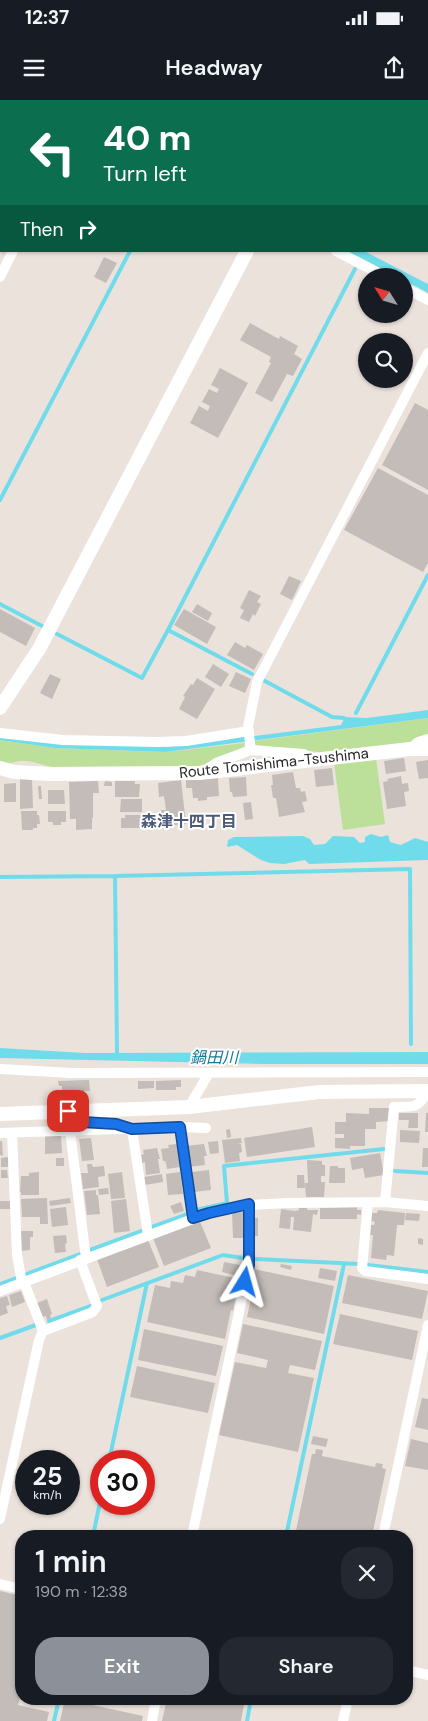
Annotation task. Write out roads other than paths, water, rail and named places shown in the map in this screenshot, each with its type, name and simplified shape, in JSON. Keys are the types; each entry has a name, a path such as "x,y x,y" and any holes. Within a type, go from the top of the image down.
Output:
{"street":[{"path":"0,277 12,252"},
{"path":"0,708 39,649 246,252"},
{"path":"338,252 369,268"},
{"path":"413,292 428,300"},
{"path":"250,740 248,727 257,682 428,352"},
{"path":"0,733 63,740 157,742 250,740 304,754 314,760"},
{"path":"410,749 418,742 428,738"},
{"path":"200,773 250,740"},
{"name":"Route Tomishima-Tsushima","path":"0,768 14,772 52,774 200,773 410,749 428,749"},
{"path":"0,1069 72,1073 428,1072"},
{"path":"189,1107 209,1073"},
{"path":"0,1114 189,1107 318,1092 428,1092"},
{"path":"385,1202 394,1107 416,1106 428,1092"},
{"path":"68,1111 82,1122 116,1124 132,1129"},
{"path":"180,1127 193,1218"},
{"path":"0,1133 180,1127 206,1128"},
{"path":"132,1129 148,1235"},
{"path":"43,1330 93,1312 97,1306 83,1259 70,1131"},
{"path":"0,1519 39,1340 43,1330 23,1282 17,1255 12,1132"},
{"path":"368,1202 362,1268 365,1271 428,1278"},
{"path":"0,1291 193,1218 249,1204 385,1202 428,1206"},
{"path":"193,1530 249,1265 249,1204"},
{"path":"384,1530 428,1325"},
{"path":"0,1584 15,1587"},
{"path":"413,1672 428,1675"},
{"path":"152,1721 155,1705"},
{"path":"343,1721 347,1705"}],"water":[{"path":"349,252 366,252 397,268 380,268"},
{"path":"413,276 428,284 428,293 413,285"},
{"path":"428,710 428,718 165,752 55,748 0,740 0,736 167,747 230,739 244,735 255,736 341,725 345,717 367,718"},
{"path":"371,834 381,837 388,835 390,842 401,845 415,838 428,842 428,860 309,864 305,860 284,864 261,860 237,845 227,847 228,840 234,837 303,836 310,839 314,845 325,844 333,836 354,837 360,843 365,842 365,837"},
{"name":"鍋田川","path":"0,1048 84,1053 428,1052 428,1064 264,1064 0,1058"}],"waterway":[{"path":"0,500 129,252"},
{"path":"168,630 355,269"},
{"path":"356,713 428,575"},
{"path":"0,604 44,627"},
{"path":"57,634 142,678 168,630 252,674"},
{"path":"263,680 332,717 344,718 348,722"},
{"path":"0,877 410,869 411,1044"},
{"path":"115,876 117,1053"},
{"path":"196,1210 227,1203 224,1166 384,1149"},
{"path":"395,1171 428,1173"},
{"path":"152,1227 188,1214"},
{"path":"90,1250 142,1231"},
{"path":"24,1275 80,1254"},
{"path":"102,1300 223,1255 243,1258"},
{"path":"256,1259 359,1264"},
{"path":"287,1530 344,1264"},
{"path":"368,1265 428,1272"},
{"path":"0,1284 17,1278"},
{"path":"111,1450 147,1283"},
{"path":"49,1321 91,1306"},
{"path":"0,1338 36,1325"},
{"path":"94,1530 97,1515"},
{"path":"54,1721 58,1705"},
{"path":"247,1721 250,1705"}],"district":[{"name":"森津十四丁目","path":"189,821"}]}
